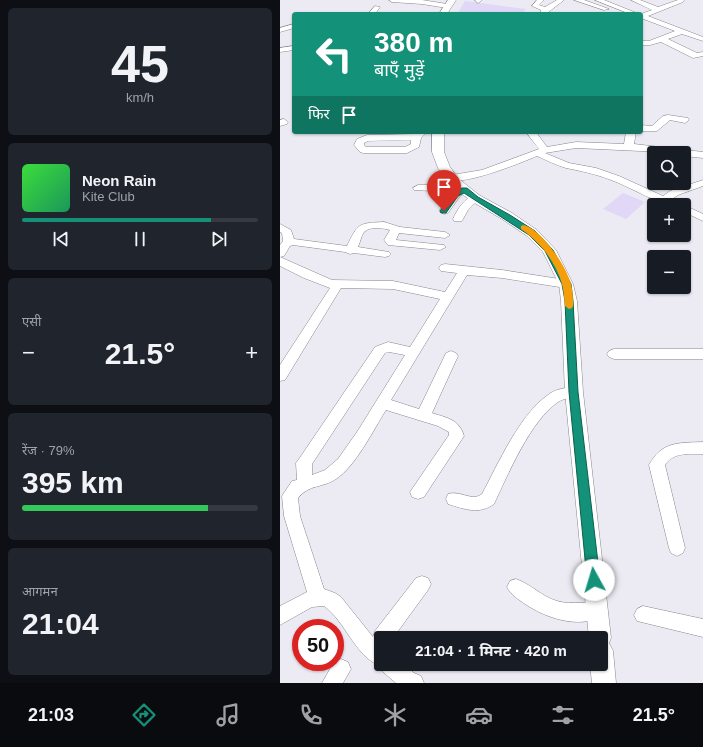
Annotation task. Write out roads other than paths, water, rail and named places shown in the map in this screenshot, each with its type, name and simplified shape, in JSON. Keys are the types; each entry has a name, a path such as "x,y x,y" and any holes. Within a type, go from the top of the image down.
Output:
{"main road":[{"path":"444,12 450,2"},
{"path":"438,134 438,152 444,168 463,189 532,233 549,250 566,284 569,301 574,392 599,631"},
{"path":"603,671 604,683"}],"street":[{"path":"439,0 450,2"},
{"path":"542,0 535,6 544,12 561,0"},
{"path":"577,0 606,9"},
{"path":"598,0 631,12"},
{"path":"634,0 659,10"},
{"path":"643,14 659,10 681,1"},
{"path":"393,4 410,7 450,2"},
{"path":"373,12 377,7"},
{"path":"600,12 617,7"},
{"path":"643,16 703,39"},
{"path":"280,30 292,27"},
{"path":"643,42 646,43 685,32 703,30"},
{"path":"662,39 701,57"},
{"path":"280,50 292,48"},
{"path":"643,128 654,129 666,117 685,120"},
{"path":"419,134 416,145 407,150 363,150 359,144 360,141 367,138 419,134"},
{"path":"532,134 541,152 567,165 594,170 662,198"},
{"path":"629,147 630,134"},
{"path":"444,211 456,194 484,173 541,152 576,145 629,147 703,154"},
{"path":"666,198 674,193 703,183"},
{"path":"418,188 463,189"},
{"path":"458,220 463,209 463,189"},
{"path":"691,212 703,218"},
{"path":"350,251 360,230 363,227 384,224 396,229 445,235"},
{"path":"280,227 287,232 289,243"},
{"path":"396,229 390,240 392,243 440,247"},
{"path":"280,254 284,246 289,243 385,254"},
{"path":"280,261 323,282 338,284 393,285 449,297"},
{"path":"445,268 502,274 566,284"},
{"path":"318,597 285,497 305,482 320,479 337,470 362,436 464,271"},
{"path":"280,376 338,284"},
{"path":"305,482 304,463 310,452 380,350 394,347 413,352"},
{"path":"614,354 703,354"},
{"path":"423,416 451,356"},
{"path":"454,499 475,505 484,503 488,499 506,462 528,427 545,404 560,394 574,392"},
{"path":"382,403 423,416 451,426 455,429 457,436 418,492"},
{"path":"677,548 657,465 660,457 670,450 703,448"},
{"path":"389,631 422,584"},
{"path":"516,587 531,597 558,610 571,613 597,612"},
{"path":"280,616 311,599 318,597 328,598 374,641"},
{"path":"643,615 703,628"},
{"path":"397,671 407,680 414,683"}]}
